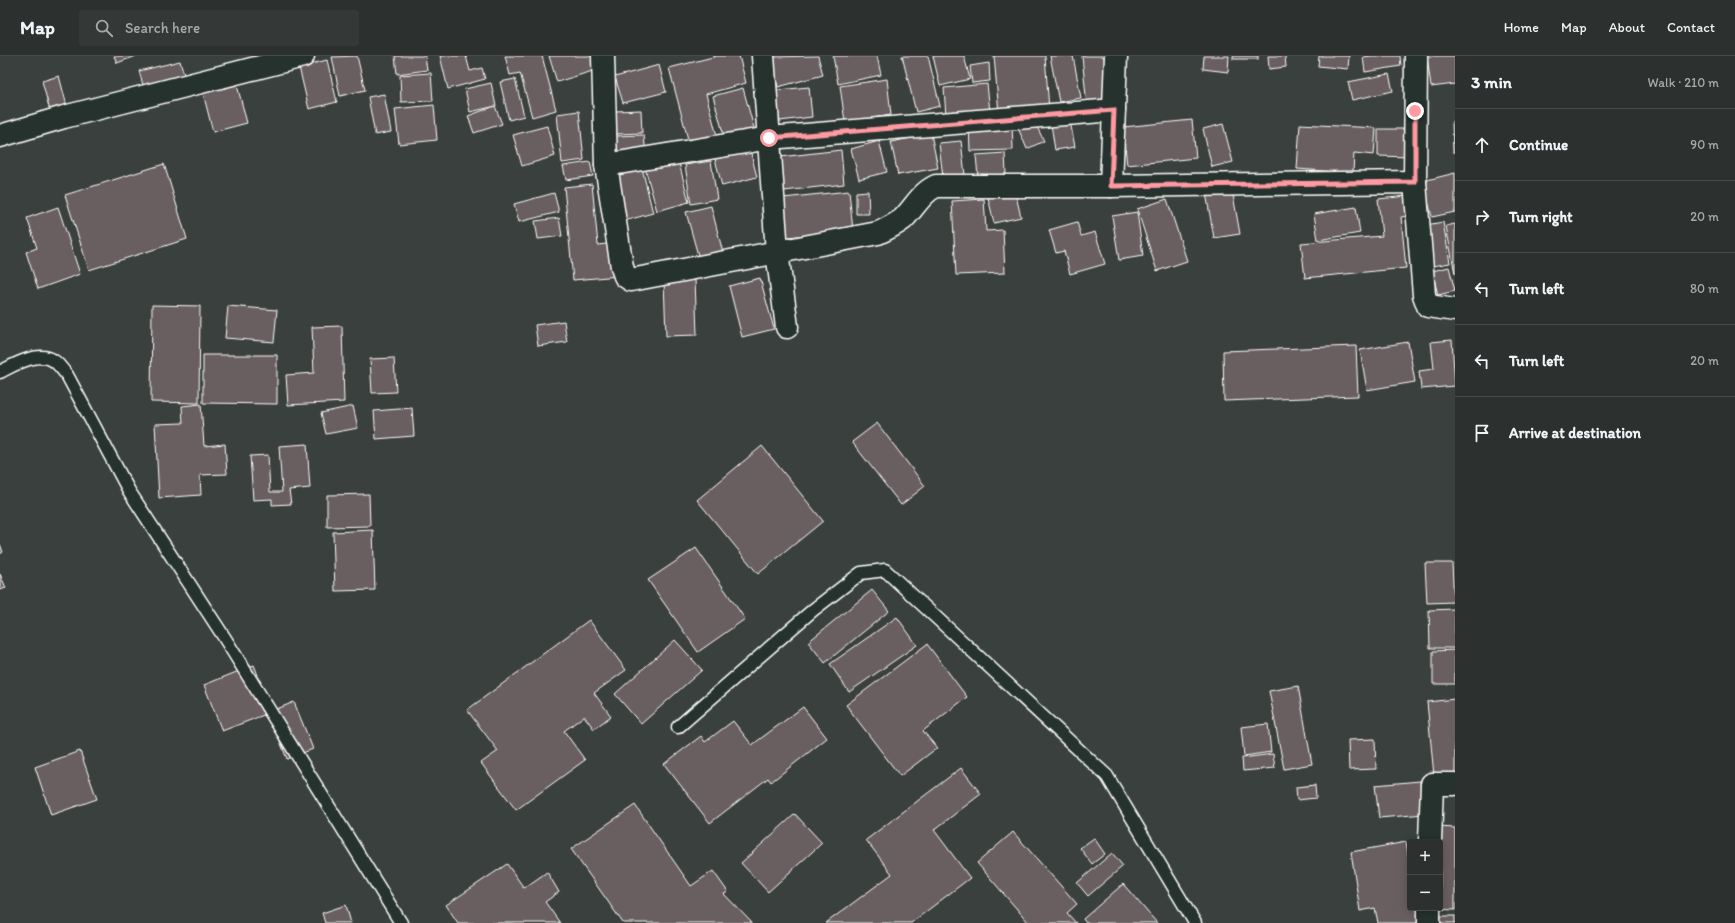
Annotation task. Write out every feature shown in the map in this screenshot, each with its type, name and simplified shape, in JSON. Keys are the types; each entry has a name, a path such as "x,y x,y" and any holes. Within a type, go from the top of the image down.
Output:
{"street":[{"path":"0,136 64,117 303,56"},
{"path":"604,56 606,165 622,267 625,276 630,280 878,233 893,226 903,218 928,189 936,186 1111,186 1415,182"},
{"path":"763,56 777,252 787,327"},
{"path":"1111,186 1116,56"},
{"path":"1416,56 1415,182 1424,295 1428,306 1455,310"},
{"path":"606,165 769,138 1114,110"},
{"path":"1430,839 1432,784 1455,784"},
{"path":"1429,911 1429,923"}],"lane":[{"path":"0,372 27,360 44,357 54,361 67,375 129,491 224,636 401,923"},
{"path":"678,727 813,610 861,573 885,570 1107,776 1195,923"}],"building":[{"path":"114,56 136,56 117,63"},
{"path":"357,56 365,90 340,96 332,57"},
{"path":"395,56 425,56 427,70 397,74"},
{"path":"440,56 466,56 470,71 482,68 485,79 448,89"},
{"path":"505,56 542,56 556,110 532,117 520,73 510,75"},
{"path":"549,56 595,56 599,69 557,82"},
{"path":"717,56 739,56 746,83 706,94 717,136 689,143 669,68"},
{"path":"818,56 823,75 778,87 770,57"},
{"path":"833,56 877,56 881,75 838,84"},
{"path":"902,56 928,56 940,106 916,112"},
{"path":"933,56 964,56 970,79 940,86"},
{"path":"994,56 1045,56 1049,109 999,113"},
{"path":"1050,56 1073,56 1081,98 1059,102"},
{"path":"1082,56 1104,56 1109,104 1087,106"},
{"path":"1204,56 1229,56 1228,72 1203,69"},
{"path":"1233,56 1258,56 1258,59 1233,59"},
{"path":"1268,56 1285,56 1286,67 1269,69"},
{"path":"1319,56 1349,56 1348,69 1318,66"},
{"path":"1400,56 1401,66 1365,72 1363,57"},
{"path":"1427,56 1455,56 1455,84 1431,87"},
{"path":"327,60 337,102 309,109 299,67"},
{"path":"180,61 186,81 145,92 139,71"},
{"path":"989,63 990,81 972,83 970,66"},
{"path":"659,65 666,92 623,103 615,77"},
{"path":"431,73 433,101 401,102 400,75"},
{"path":"1389,74 1393,91 1352,100 1348,82"},
{"path":"59,76 67,106 50,111 42,81"},
{"path":"515,79 524,116 509,120 500,82"},
{"path":"887,79 891,115 845,122 840,86"},
{"path":"491,83 496,106 470,112 465,89"},
{"path":"987,84 990,112 946,116 944,88"},
{"path":"237,85 247,123 213,132 203,93"},
{"path":"809,87 812,117 772,122 768,91"},
{"path":"743,88 755,132 725,140 713,96"},
{"path":"384,94 391,132 375,135 368,97"},
{"path":"434,105 437,140 399,144 395,109"},
{"path":"495,106 502,124 474,133 468,116"},
{"path":"641,110 642,133 616,134 615,111"},
{"path":"579,111 584,160 562,163 557,114"},
{"path":"1192,120 1196,158 1127,165 1123,127"},
{"path":"1034,121 1044,141 1027,149 1018,128"},
{"path":"1070,121 1075,147 1055,150 1051,124"},
{"path":"1452,121 1455,121 1455,152 1453,152"},
{"path":"1012,122 1013,150 970,151 969,124"},
{"path":"1223,124 1233,162 1212,167 1203,129"},
{"path":"1300,124 1376,128 1374,155 1354,153 1353,173 1297,169"},
{"path":"547,126 555,156 522,166 513,135"},
{"path":"1378,129 1410,129 1410,157 1378,156"},
{"path":"931,134 938,168 898,175 891,142"},
{"path":"644,135 646,156 617,158 616,136"},
{"path":"879,141 887,172 859,179 851,149"},
{"path":"961,141 965,175 943,178 939,143"},
{"path":"749,146 757,177 722,186 714,155"},
{"path":"841,150 844,184 784,191 780,157"},
{"path":"1005,153 1006,174 978,177 976,155"},
{"path":"678,159 689,202 657,211 645,168"},
{"path":"711,161 717,199 691,204 685,165"},
{"path":"590,162 593,176 566,180 563,166"},
{"path":"164,164 187,239 89,270 65,195"},
{"path":"641,164 653,213 624,221 611,171"},
{"path":"1455,173 1455,212 1432,217 1423,181"},
{"path":"592,184 598,245 615,243 619,276 573,280 564,187"},
{"path":"1014,187 1021,217 994,223 987,193"},
{"path":"1232,189 1240,234 1214,238 1206,193"},
{"path":"849,191 853,231 787,237 783,198"},
{"path":"868,191 869,214 856,214 856,192"},
{"path":"554,193 559,212 519,222 514,204"},
{"path":"1407,196 1408,216 1401,217 1406,268 1305,278 1301,243 1382,236 1378,199"},
{"path":"984,199 986,231 1003,230 1005,273 956,275 952,201"},
{"path":"1167,199 1187,261 1157,271 1137,209"},
{"path":"711,206 723,253 699,259 686,212"},
{"path":"58,207 80,274 38,289 26,252 37,248 27,218"},
{"path":"1356,207 1360,233 1318,240 1314,214"},
{"path":"1137,212 1143,256 1119,260 1112,216"},
{"path":"559,218 562,236 538,239 535,221"},
{"path":"1077,222 1081,236 1095,232 1105,264 1070,274 1064,251 1056,253 1049,230"},
{"path":"1443,222 1450,263 1433,266 1426,225"},
{"path":"1455,224 1455,274 1446,226"},
{"path":"1449,267 1455,291 1438,295 1432,271"},
{"path":"760,278 774,329 742,337 729,286"},
{"path":"695,279 697,335 666,336 664,281"},
{"path":"152,305 200,306 199,403 151,402"},
{"path":"228,306 277,310 274,342 225,338"},
{"path":"564,321 567,342 538,346 535,325"},
{"path":"342,326 344,402 288,405 286,375 314,373 312,327"},
{"path":"1452,340 1455,386 1421,389 1419,371 1434,369 1431,342"},
{"path":"1408,342 1415,382 1367,390 1360,350"},
{"path":"1356,346 1358,396 1224,401 1223,351"},
{"path":"203,355 277,355 277,404 203,403"},
{"path":"394,358 396,392 372,393 370,359"},
{"path":"201,404 204,446 225,444 227,474 200,475 201,495 159,498 155,424 183,423 182,406"},
{"path":"353,406 358,428 326,434 321,413"},
{"path":"412,408 414,436 376,439 374,411"},
{"path":"877,423 925,486 901,505 852,442"},
{"path":"307,444 310,488 289,490 291,504 272,505 272,499 253,500 250,456 268,455 270,492 282,492 279,446"},
{"path":"762,446 823,521 758,574 697,500"},
{"path":"369,494 370,526 327,527 327,495"},
{"path":"373,530 375,590 335,591 333,532"},
{"path":"0,544 3,552 0,554"},
{"path":"696,548 745,619 698,652 648,580"},
{"path":"1425,563 1452,563 1454,602 1427,603"},
{"path":"0,574 6,588 0,590"},
{"path":"872,590 889,611 825,663 808,642"},
{"path":"1455,609 1455,648 1430,648 1429,610"},
{"path":"897,617 917,645 849,692 830,664"},
{"path":"589,620 626,670 594,693 611,716 594,729 584,716 564,731 585,760 516,810 481,763 498,751 467,710"},
{"path":"675,640 702,670 641,724 615,694"},
{"path":"927,644 967,697 923,731 937,748 900,776 846,705"},
{"path":"1455,650 1455,684 1433,684 1433,651"},
{"path":"254,665 272,711 294,702 313,749 287,759 269,713 222,731 204,685"},
{"path":"1298,686 1312,764 1284,769 1269,691"},
{"path":"1455,699 1455,774 1434,776 1427,702"},
{"path":"803,707 827,738 771,782 768,778 710,823 664,764 701,736 705,742 733,721 752,745"},
{"path":"1268,724 1271,752 1244,756 1241,727"},
{"path":"1375,739 1376,769 1349,770 1348,740"},
{"path":"80,751 97,799 51,815 35,767"},
{"path":"1273,754 1275,768 1243,771 1242,758"},
{"path":"961,768 981,794 934,830 970,878 911,923 826,923 892,874 866,840"},
{"path":"1420,781 1424,814 1379,818 1375,785"},
{"path":"1315,785 1316,798 1297,800 1296,787"},
{"path":"635,805 691,886 713,871 728,892 724,894 752,923 623,923 571,849"},
{"path":"795,814 822,843 768,892 741,863"},
{"path":"1438,827 1455,828 1455,910 1443,909 1443,839 1440,839"},
{"path":"1013,832 1077,904 1067,913 1076,923 1029,923 977,863"},
{"path":"1094,838 1105,854 1092,864 1080,848"},
{"path":"1406,842 1407,911 1417,911 1419,923 1378,923 1375,908 1360,911 1351,852"},
{"path":"1112,853 1123,866 1088,896 1077,883"},
{"path":"507,864 524,888 547,872 559,892 545,902 560,923 458,923 446,905"},
{"path":"1123,884 1157,923 1086,923 1083,919"},
{"path":"346,905 351,923 325,923 322,913"},
{"path":"1433,916 1455,916 1455,923 1433,923"}],"route":[{"path":"769,138 1114,110 1111,186 1415,182 1415,111"}]}
